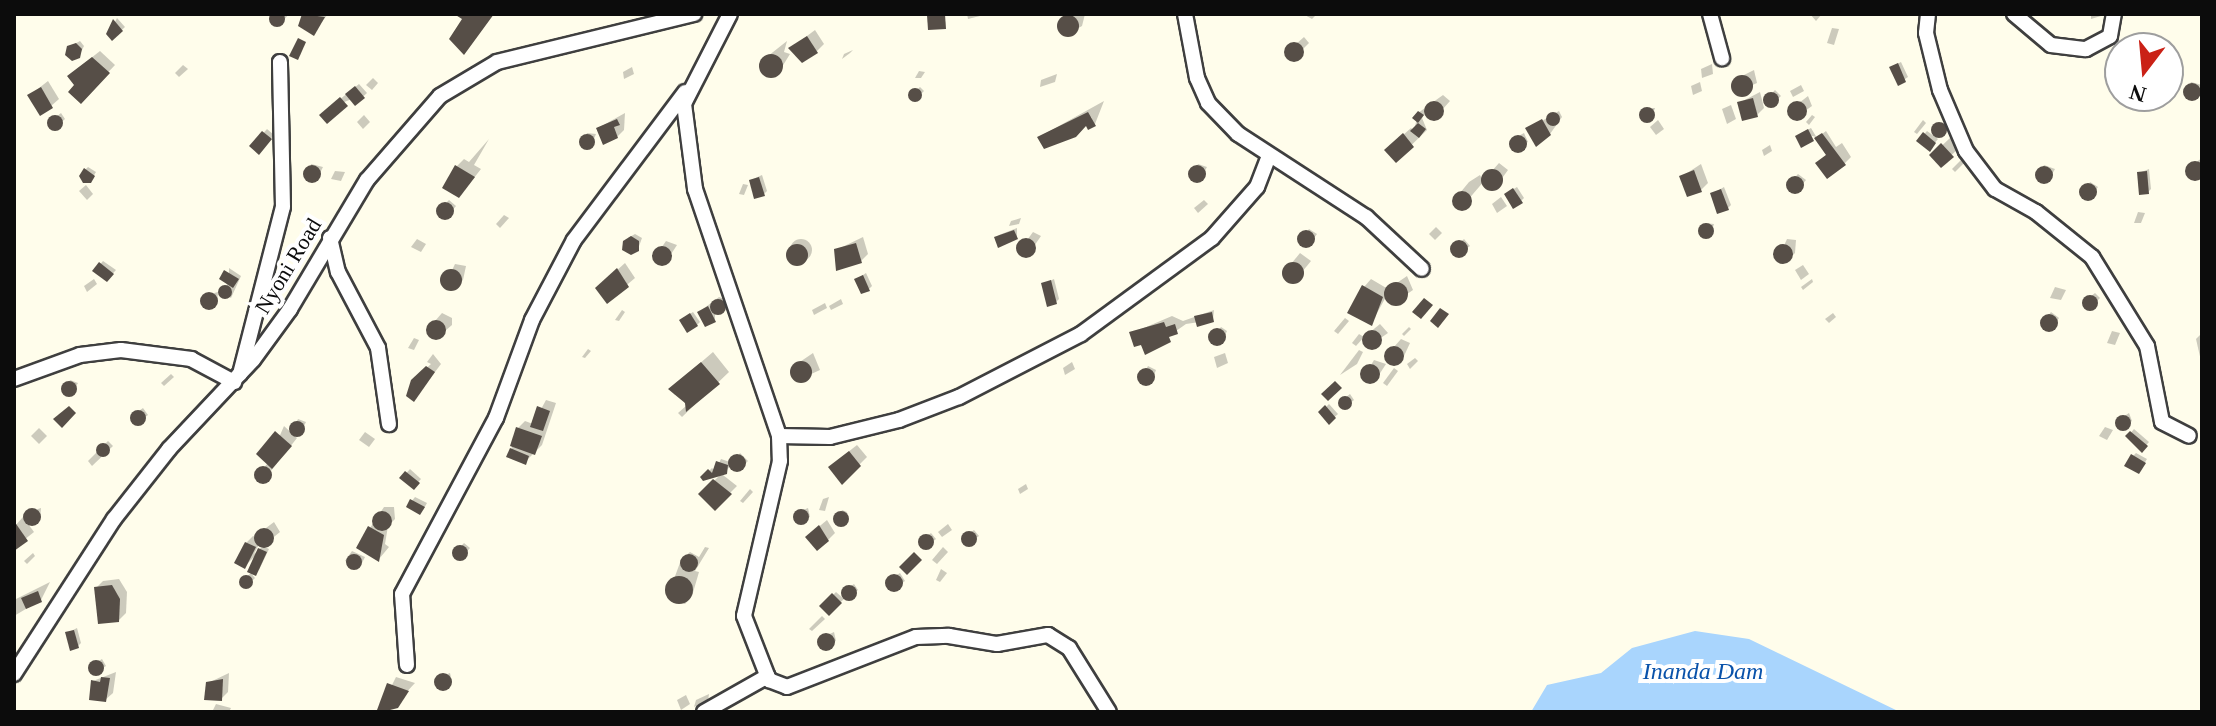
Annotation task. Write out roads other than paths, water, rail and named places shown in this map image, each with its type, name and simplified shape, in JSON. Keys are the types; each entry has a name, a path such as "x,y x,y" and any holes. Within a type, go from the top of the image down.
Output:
{"street":[{"name":"Nyoni Road","path":"14,674 114,519 169,449 237,378 290,309 367,180 440,96 475,72 524,53 625,34 694,14"},
{"path":"730,14 684,104 695,189 779,436 780,461 744,616 768,676 777,687 787,687 916,637 949,636 997,644 1048,635 1069,648 1109,712"},
{"path":"1185,14 1197,78 1208,103 1269,156 1366,217 1422,269"},
{"path":"1710,14 1722,58"},
{"path":"1928,14 1926,33 1940,90 1966,151 1995,189 2036,212 2092,257 2147,346 2162,422 2189,436"},
{"path":"2014,14 2051,45 2086,49 2110,36 2114,14"},
{"path":"14,379 80,355 121,350 191,359 237,378 283,207 280,62"},
{"path":"407,665 402,594 496,418 532,320 574,240 697,74"},
{"path":"779,436 830,437 899,420 959,397 1081,334 1212,238 1257,187 1269,156"},
{"path":"330,238 338,272 378,348 389,424"},
{"path":"704,712 768,676"}],"water":[{"name":"Inanda Dam","path":"1695,631 1749,639 1900,712 1531,712 1547,685 1601,673 1632,648"}]}
